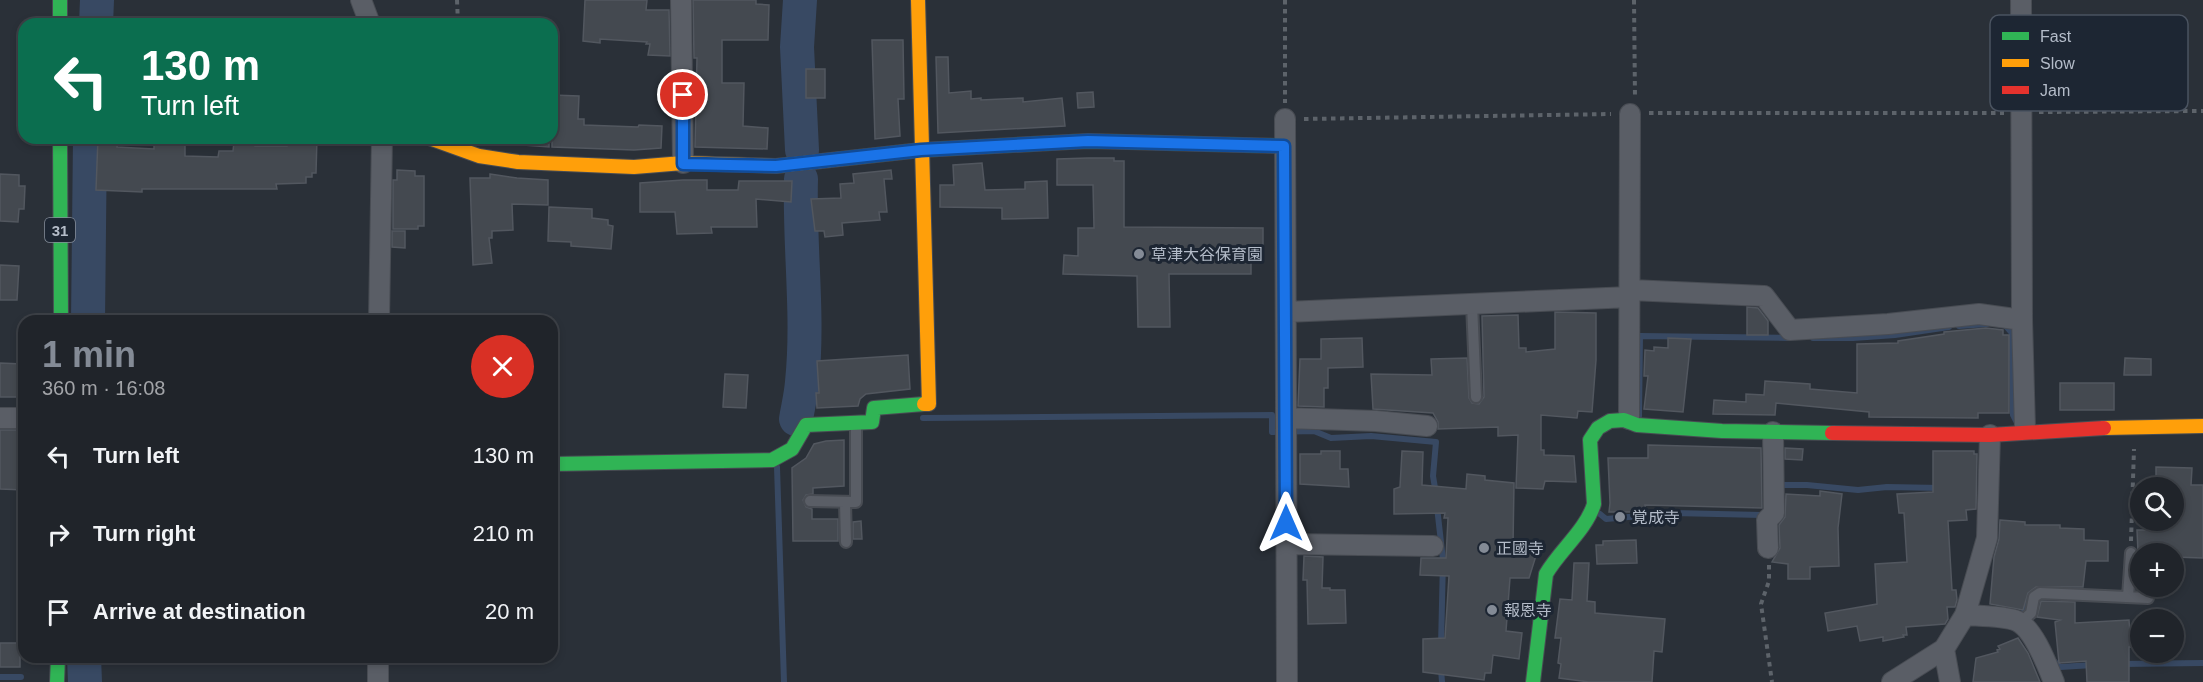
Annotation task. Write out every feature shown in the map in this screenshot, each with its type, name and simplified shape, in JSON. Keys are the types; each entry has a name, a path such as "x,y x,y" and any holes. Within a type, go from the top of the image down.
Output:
{"street":[{"path":"60,0 60,18"},
{"path":"361,0 368,18"},
{"path":"681,0 683,164"},
{"path":"558,464 772,460 792,448 806,425 872,422 874,408 929,404 918,0"},
{"path":"2021,112 2024,425"},
{"path":"1629,419 1633,113"},
{"path":"1285,119 1287,682"},
{"path":"446,144 479,156 518,162 634,167 683,164 776,166 921,150 1088,141 1284,146"},
{"name":"31","path":"60,144 61,315"},
{"path":"379,315 382,144"},
{"path":"1286,312 1630,294 1764,296 1790,330 1888,324 1979,314 2022,320"},
{"path":"0,418 18,418"},
{"path":"1286,418 1376,421 1427,426"},
{"path":"1533,682 1546,574 1591,514 1594,504 1590,440 1593,432 1610,420 1629,419 1637,425 1722,431 1990,435 2024,425 2203,426"},
{"path":"1768,548 1767,520 1774,513 1773,432"},
{"path":"1892,682 1944,649 1965,615 1987,538 1990,435"},
{"path":"1287,544 1433,546"},
{"path":"1965,615 2015,620 2026,627 2054,682"},
{"path":"1944,649 1950,682"},
{"path":"57,682 58,663"},
{"path":"378,663 378,682"}],"lane":[{"path":"1472,304 1476,397"},
{"path":"810,501 856,502 856,423"},
{"path":"845,502 846,542"},
{"path":"2128,597 2130,568"},
{"path":"2020,623 2031,613 2034,597 2040,593 2148,598"}],"path":[{"path":"457,0 458,18"},
{"path":"1285,0 1285,119 1633,113 2203,111"},
{"path":"1633,113 1634,0"},
{"path":"2131,543 2134,426"},
{"path":"1768,548 1769,581 1761,604 1772,682"}],"building":[{"path":"585,0 647,0 646,10 669,10 670,56 648,55 650,44 646,44 647,42 600,39 600,43 583,41"},
{"path":"693,0 756,0 756,4 769,5 768,40 722,40 722,83 744,83 743,126 768,128 767,149 695,147 697,58 694,58"},
{"path":"872,40 903,40 904,99 898,99 900,136 875,139"},
{"path":"936,57 948,57 949,93 971,91 971,99 1023,98 1023,102 1062,98 1065,126 938,133"},
{"path":"806,69 825,69 825,98 806,98"},
{"path":"1093,92 1094,107 1078,108 1077,93"},
{"path":"558,95 579,96 578,119 584,119 584,125 662,126 661,148 634,150 552,147 552,144 558,144"},
{"path":"98,144 154,149 154,144 185,144 185,156 218,157 219,151 233,151 234,144 287,146 287,144 317,144 316,173 312,173 312,177 306,177 306,183 276,184 277,189 142,189 142,192 96,190"},
{"path":"510,144 549,144 549,147"},
{"path":"1114,158 1114,161 1124,161 1124,227 1263,228 1263,252 1251,252 1251,274 1169,274 1170,327 1138,327 1137,276 1063,274 1064,255 1078,256 1078,228 1094,228 1093,185 1057,185 1057,159"},
{"path":"982,163 985,190 1025,189 1025,182 1047,181 1048,218 1002,219 1002,208 940,207 940,185 954,185 953,165"},
{"path":"397,170 415,171 415,176 424,176 424,226 418,226 418,229 393,229 393,180 397,180"},
{"path":"891,170 892,179 884,179 887,212 879,212 880,220 842,223 843,235 825,237 824,231 815,231 811,199 841,198 840,184 854,183 853,174"},
{"path":"0,174 19,175 19,186 25,186 24,209 19,209 18,222 0,221"},
{"path":"490,174 548,180 548,205 512,204 513,230 492,231 492,238 489,238 492,263 473,265 470,178 490,178"},
{"path":"707,180 707,190 738,190 739,181 792,181 791,202 756,199 757,227 711,227 712,233 677,234 675,212 640,212 640,183"},
{"path":"549,207 592,209 592,218 608,220 608,225 613,226 611,249 571,246 571,242 548,241"},
{"path":"392,231 405,231 405,248 392,247"},
{"path":"0,265 19,266 17,300 0,300"},
{"path":"1747,307 1758,308 1768,321 1768,335 1747,335"},
{"path":"1555,312 1596,313 1596,360 1592,412 1578,411 1577,418 1541,415 1541,450 1544,450 1544,455 1574,456 1576,482 1545,481 1543,489 1516,488 1518,435 1498,436 1498,427 1438,429 1438,422 1433,413 1373,409 1371,374 1432,375 1431,359 1467,358 1469,398 1472,403 1479,404 1484,397 1482,316 1518,315 1519,348 1526,348 1526,352 1555,349"},
{"path":"1986,328 2003,330 2003,335 2009,335 2009,413 1978,413 1978,418 1869,417 1869,412 1776,403 1775,415 1713,414 1714,400 1746,402 1746,394 1764,395 1765,381 1810,384 1810,389 1857,393 1857,344 1898,343 1898,341 1944,334 1944,332"},
{"path":"1362,338 1363,367 1328,368 1328,388 1324,388 1324,407 1298,406 1300,359 1321,359 1321,339"},
{"path":"1668,338 1691,339 1683,412 1644,409 1648,376 1644,376 1645,350 1654,351 1654,347 1668,348"},
{"path":"908,355 910,389 866,394 860,399 858,406 817,408 816,393 819,393 817,361"},
{"path":"2125,358 2151,359 2151,375 2124,375"},
{"path":"0,363 18,364 18,397 0,397"},
{"path":"725,374 748,375 746,408 723,407"},
{"path":"2060,383 2114,383 2114,410 2060,410"},
{"path":"0,430 18,430 18,490 0,489"},
{"path":"844,440 844,486 813,488 813,494 806,495 803,500 806,507 812,509 812,519 838,519 838,541 793,541 792,468 806,458 814,444"},
{"path":"1648,445 1761,448 1762,508 1645,505 1645,512 1609,512 1608,458 1648,458"},
{"path":"1785,448 1803,449 1802,460 1785,459"},
{"path":"1321,451 1340,451 1340,469 1348,469 1349,487 1300,484 1300,454 1321,454"},
{"path":"1402,451 1423,452 1422,485 1466,489 1467,474 1485,476 1485,480 1514,483 1513,546 1524,546 1524,550 1535,550 1535,559 1529,578 1510,578 1506,631 1522,633 1519,659 1493,655 1491,673 1485,673 1484,680 1423,672 1423,639 1445,638 1449,576 1420,575 1421,558 1446,558 1448,518 1444,518 1445,513 1394,514 1394,489 1400,487"},
{"path":"1933,451 1974,451 1974,454 1977,454 1976,509 1966,510 1967,520 1948,521 1952,590 1956,590 1957,600 1955,607 1947,607 1948,619 1945,624 1906,627 1907,635 1903,635 1904,637 1883,641 1883,637 1860,641 1857,626 1828,631 1825,613 1877,604 1875,564 1907,562 1904,513 1899,513 1897,494 1933,492"},
{"path":"2156,467 2192,468 2191,485 2203,485 2203,558 2184,557 2184,543 2138,543 2137,531 2184,531 2184,477 2156,477"},
{"path":"1820,491 1842,494 1838,528 1839,566 1810,567 1810,579 1788,579 1788,564 1772,562 1780,548 1779,525 1785,517 1786,494 1820,496"},
{"path":"2000,520 2025,522 2025,525 2060,525 2060,528 2084,529 2084,540 2108,541 2108,561 2086,561 2083,587 2036,587 2028,593 2023,610 1990,604"},
{"path":"861,521 862,539 853,539 853,522"},
{"path":"1636,540 1637,563 1597,564 1596,545 1603,545 1603,541"},
{"path":"1304,556 1323,557 1322,588 1345,590 1346,623 1308,624 1307,580 1303,580"},
{"path":"1574,563 1589,563 1587,601 1595,602 1595,613 1665,619 1662,652 1654,651 1652,682 1589,682 1559,678 1561,638 1555,638 1560,599 1572,600"},
{"path":"2041,601 2075,602 2075,623 2129,620 2129,682 2087,682 2086,661 2059,663 2055,622 2060,620 2037,617"},
{"path":"2018,638 2028,653 2040,682 1973,682 1976,658 1998,652 1997,650 2000,649 1998,646"},
{"path":"0,643 18,643 20,667 0,667"}],"waterway":[{"path":"96,18 97,0"},
{"path":"800,0 797,47 802,150"},
{"path":"88,315 90,144"},
{"path":"796,419 802,387 805,331 801,179"},
{"path":"1959,326 1987,324"},
{"path":"2004,324 2012,333 2013,415 2016,421 2019,421"},
{"path":"1813,338 1895,335 1949,327"},
{"path":"1639,416 1640,336 1790,338"},
{"path":"923,418 1272,415 1272,432 1314,431 1331,438 1371,436 1436,442 1433,476 1436,494"},
{"path":"777,467 784,682"},
{"path":"1777,485 1807,485 1858,490 1887,487 1941,488"},
{"path":"1437,507 1443,560 1441,646"},
{"path":"1600,514 1606,519 1673,513 1762,515 1767,513"},
{"path":"2026,617 2024,613 2028,586"},
{"path":"2052,659 2060,667 2093,665"},
{"path":"84,663 85,682"},
{"path":"2121,664 2203,663"},
{"path":"1441,669 1442,682"},
{"path":"0,677 21,677"}],"traffic: fast":[{"path":"60,0 60,18"},
{"path":"840,159 921,150 1088,141 1284,146"},
{"path":"60,144 61,315"},
{"path":"558,464 772,460 792,449 806,425 872,422 874,408 924,404"},
{"path":"1533,682 1546,574 1585,523 1594,504 1590,440 1598,428 1610,421 1624,420 1637,425 1722,431 1832,433"},
{"path":"57,682 58,663"}],"traffic: slow":[{"path":"918,0 929,404 924,404"},
{"path":"446,144 479,156 518,162 634,167 683,163 776,166 840,159"},
{"path":"2104,428 2203,426"}],"traffic: jam":[{"path":"1832,433 1990,435 2104,428"}],"place":[{"name":"草津大谷保育園","path":"1139,254"},
{"name":"覚成寺","path":"1620,517"},
{"name":"正國寺","path":"1484,548"},
{"name":"報恩寺","path":"1492,610"}],"route":[{"path":"683,95 683,164 776,166 921,150 1088,141 1284,146 1286,523"}]}
